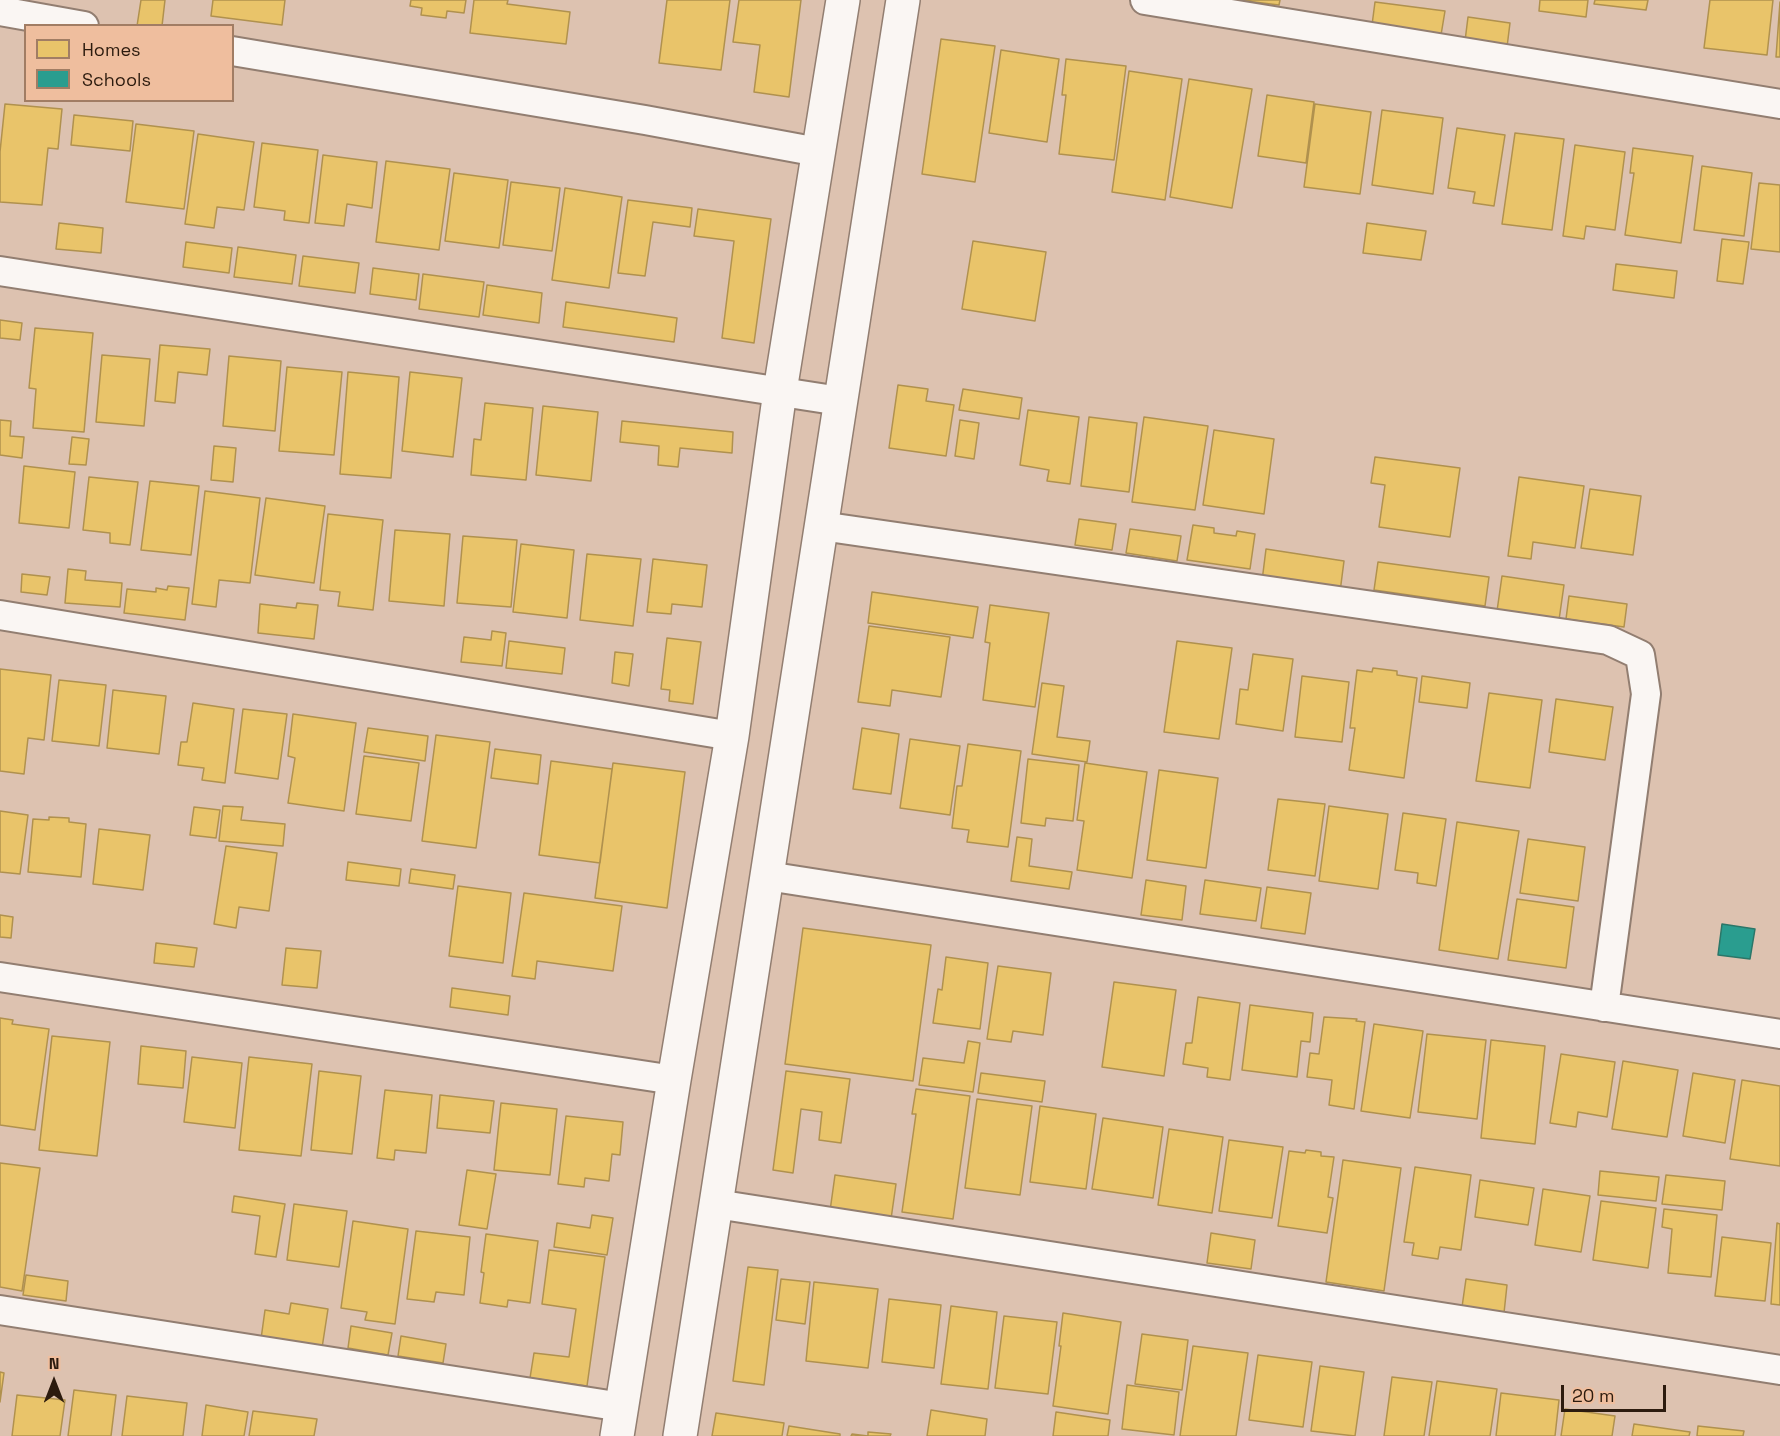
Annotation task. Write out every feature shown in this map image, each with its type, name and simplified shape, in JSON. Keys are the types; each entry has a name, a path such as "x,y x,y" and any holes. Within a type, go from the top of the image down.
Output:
{"street":[{"path":"0,1310 620,1422 674,1080 732,736 780,391 843,0"},
{"path":"680,1436 903,0"},
{"path":"1145,0 1780,104"},
{"path":"0,11 73,24"},
{"path":"234,51 645,120 818,152"},
{"path":"0,271 840,401"},
{"path":"820,526 1608,640 1640,655 1646,694 1604,1006"},
{"path":"0,615 732,736"},
{"path":"767,876 1780,1034"},
{"path":"0,977 674,1080"},
{"path":"716,1204 1780,1370"}],"building: Homes":[{"path":"141,0 165,0 162,24 137,24"},
{"path":"213,0 285,0 282,25 211,16"},
{"path":"411,0 466,0 464,13 447,11 446,18 421,15 422,8 410,6"},
{"path":"474,0 508,0 507,4 570,12 566,44 470,33"},
{"path":"667,0 730,0 721,70 659,63"},
{"path":"739,0 801,0 789,97 754,92 760,45 733,42"},
{"path":"1238,0 1280,0 1279,5"},
{"path":"1540,0 1588,0 1586,17 1539,11"},
{"path":"1595,0 1648,0 1646,10 1594,4"},
{"path":"1710,0 1773,0 1767,55 1704,48"},
{"path":"1375,2 1445,11 1441,35 1372,25"},
{"path":"1780,2 1780,57 1776,57"},
{"path":"1468,17 1510,23 1507,47 1465,41"},
{"path":"941,39 995,46 975,182 922,174"},
{"path":"1001,50 1059,59 1047,142 989,133"},
{"path":"1066,59 1126,66 1114,160 1059,154 1066,95 1062,95"},
{"path":"1129,71 1182,79 1165,200 1112,192"},
{"path":"1189,79 1252,89 1232,208 1170,197"},
{"path":"1267,95 1314,102 1306,163 1258,156"},
{"path":"5,104 62,109 58,149 48,148 42,205 0,202 0,152"},
{"path":"1315,104 1371,112 1360,194 1304,187"},
{"path":"1382,110 1443,118 1433,194 1372,185"},
{"path":"74,115 133,121 130,151 71,145"},
{"path":"136,124 194,131 184,209 126,202"},
{"path":"1457,128 1505,135 1494,206 1473,203 1475,192 1448,188"},
{"path":"1515,133 1564,139 1552,230 1502,224"},
{"path":"198,134 254,142 244,210 217,207 214,228 185,224"},
{"path":"262,143 318,150 309,223 284,220 285,211 254,207"},
{"path":"1575,145 1625,152 1615,230 1586,226 1584,239 1563,236"},
{"path":"1633,148 1693,156 1681,243 1625,235 1634,173 1630,173"},
{"path":"323,155 377,162 372,208 347,204 344,226 315,223"},
{"path":"386,161 450,169 439,250 376,242"},
{"path":"1702,166 1752,173 1744,236 1694,230"},
{"path":"454,173 508,180 499,248 445,241"},
{"path":"511,182 560,188 552,251 503,245"},
{"path":"1759,183 1780,185 1780,252 1751,249"},
{"path":"565,188 622,197 609,288 552,280"},
{"path":"628,200 692,208 690,227 653,222 645,276 618,273"},
{"path":"698,209 771,219 754,343 722,338 734,241 694,236"},
{"path":"59,223 103,228 101,253 56,249"},
{"path":"1367,223 1426,231 1421,260 1363,253"},
{"path":"1722,239 1749,242 1743,284 1717,281"},
{"path":"973,241 1046,252 1035,321 962,309"},
{"path":"186,242 232,248 229,273 183,267"},
{"path":"238,247 296,255 292,284 234,277"},
{"path":"303,256 359,263 355,293 299,286"},
{"path":"1616,264 1677,271 1674,298 1613,290"},
{"path":"373,268 419,274 416,300 370,294"},
{"path":"423,274 484,282 479,317 419,309"},
{"path":"487,285 542,293 539,323 483,315"},
{"path":"566,302 677,318 674,342 563,327"},
{"path":"0,320 22,323 20,340 0,338"},
{"path":"35,328 93,333 84,432 33,428 36,389 29,388"},
{"path":"160,345 210,349 207,375 178,372 175,403 155,401"},
{"path":"102,355 150,359 144,426 96,422"},
{"path":"229,356 281,361 275,431 223,426"},
{"path":"287,367 342,372 334,455 279,451"},
{"path":"348,372 399,377 391,478 340,474"},
{"path":"410,372 462,378 453,457 402,451"},
{"path":"898,385 928,389 926,401 954,405 946,456 889,448"},
{"path":"963,389 1022,398 1019,419 959,410"},
{"path":"485,403 533,408 526,480 471,475 474,439 481,440"},
{"path":"543,406 598,412 591,481 536,475"},
{"path":"1028,410 1079,417 1070,484 1047,481 1049,470 1020,465"},
{"path":"1089,417 1137,423 1129,492 1081,486"},
{"path":"1144,417 1208,426 1195,510 1132,502"},
{"path":"0,420 11,421 10,436 24,437 22,458 0,455"},
{"path":"960,420 979,423 974,459 955,456"},
{"path":"622,421 733,432 732,453 680,448 678,467 658,465 659,446 620,442"},
{"path":"1214,430 1274,439 1264,514 1203,505"},
{"path":"72,437 89,439 86,465 69,464"},
{"path":"214,446 236,448 233,482 211,480"},
{"path":"1375,457 1460,468 1450,537 1379,527 1385,485 1371,483"},
{"path":"24,466 75,472 69,528 19,523"},
{"path":"89,477 138,482 130,545 110,543 110,533 83,530"},
{"path":"1519,477 1584,486 1575,548 1533,542 1531,559 1508,556"},
{"path":"150,481 199,486 191,555 141,550"},
{"path":"1590,489 1641,496 1633,555 1581,548"},
{"path":"205,491 260,498 250,583 219,580 216,607 192,604"},
{"path":"266,498 325,506 314,583 255,575"},
{"path":"328,514 383,520 373,610 338,606 340,592 320,590"},
{"path":"1079,519 1116,524 1112,550 1075,545"},
{"path":"1193,525 1214,528 1214,533 1236,536 1237,531 1255,534 1250,569 1187,560"},
{"path":"1130,529 1181,536 1177,561 1126,553"},
{"path":"395,530 450,534 444,606 389,601"},
{"path":"463,536 517,540 511,607 457,603"},
{"path":"521,544 574,550 567,618 513,612"},
{"path":"1266,549 1344,561 1340,592 1262,581"},
{"path":"587,554 641,559 633,626 580,620"},
{"path":"653,559 707,565 702,607 672,604 671,614 647,612"},
{"path":"1378,562 1489,577 1485,606 1374,590"},
{"path":"68,569 86,571 85,580 122,583 120,607 65,603"},
{"path":"22,574 50,577 47,595 21,592"},
{"path":"1502,576 1564,585 1559,620 1497,611"},
{"path":"168,586 189,588 185,620 124,613 127,589 156,592 156,588 167,590"},
{"path":"872,592 978,607 973,638 868,623"},
{"path":"1569,596 1627,604 1624,627 1566,619"},
{"path":"297,603 318,605 314,639 258,633 260,604 296,608"},
{"path":"990,605 1049,613 1035,707 983,700 990,643 985,642"},
{"path":"869,626 950,637 941,697 892,690 890,706 858,702"},
{"path":"492,631 506,633 502,666 461,662 464,637 491,640"},
{"path":"667,638 701,642 693,704 669,701 670,690 661,689"},
{"path":"509,641 565,648 562,674 506,668"},
{"path":"1177,641 1232,648 1219,739 1164,732"},
{"path":"615,652 633,654 629,686 612,683"},
{"path":"1253,654 1293,659 1283,731 1236,724 1240,689 1248,690"},
{"path":"1373,668 1397,671 1397,675 1417,678 1404,778 1349,770 1355,728 1350,728 1357,670 1372,672"},
{"path":"0,669 51,675 44,740 28,738 24,774 0,771"},
{"path":"1302,676 1349,682 1342,742 1295,737"},
{"path":"1422,676 1470,683 1467,708 1419,702"},
{"path":"59,680 106,685 99,746 52,741"},
{"path":"1042,683 1064,686 1057,737 1090,741 1087,762 1032,754"},
{"path":"113,690 166,696 159,754 107,748"},
{"path":"1489,693 1542,700 1530,788 1476,781"},
{"path":"1556,699 1613,707 1605,760 1549,752"},
{"path":"193,703 234,709 225,783 202,780 204,768 178,765 181,742 187,742"},
{"path":"243,709 287,714 278,779 235,773"},
{"path":"293,714 356,723 344,811 288,803 295,758 288,756"},
{"path":"368,728 428,736 425,761 364,752"},
{"path":"862,728 899,734 891,794 853,789"},
{"path":"436,735 490,742 476,848 422,841"},
{"path":"910,739 960,746 950,815 900,808"},
{"path":"968,744 1021,751 1008,847 967,842 969,830 952,828 957,786 962,786"},
{"path":"495,749 541,755 538,784 491,778"},
{"path":"364,756 419,763 411,821 356,814"},
{"path":"1028,759 1079,765 1073,821 1046,818 1045,826 1021,823"},
{"path":"551,761 612,769 600,863 539,855"},
{"path":"613,763 685,772 667,908 595,898"},
{"path":"1085,763 1147,772 1132,878 1077,870 1084,821 1077,820"},
{"path":"1159,770 1218,778 1206,868 1147,860"},
{"path":"1278,799 1325,804 1315,876 1268,870"},
{"path":"223,806 243,807 241,820 285,824 283,846 219,841"},
{"path":"1329,806 1388,814 1378,889 1319,881"},
{"path":"194,807 220,810 216,838 190,835"},
{"path":"0,811 28,815 20,874 0,872"},
{"path":"1403,813 1446,819 1436,886 1417,883 1418,873 1395,870"},
{"path":"49,817 69,818 69,822 86,824 81,877 28,872 33,819 49,820"},
{"path":"1457,822 1519,831 1498,959 1439,950"},
{"path":"99,829 150,835 143,890 93,884"},
{"path":"1017,837 1032,839 1029,866 1072,872 1069,889 1011,881"},
{"path":"1528,839 1585,847 1578,901 1520,893"},
{"path":"226,846 277,853 269,911 239,907 236,928 214,924"},
{"path":"348,862 401,869 399,886 346,880"},
{"path":"411,869 455,875 453,889 409,883"},
{"path":"1146,880 1186,886 1182,920 1141,915"},
{"path":"1205,880 1261,888 1256,921 1200,914"},
{"path":"458,886 511,893 503,963 449,956"},
{"path":"1267,887 1311,893 1305,934 1261,928"},
{"path":"524,893 622,906 613,971 537,961 535,979 512,976"},
{"path":"1517,899 1574,907 1566,968 1508,960"},
{"path":"0,915 13,917 11,938 0,937"},
{"path":"803,928 931,945 913,1081 785,1064"},
{"path":"156,943 197,948 194,967 154,963"},
{"path":"286,948 321,951 317,988 282,985"},
{"path":"946,957 988,963 980,1029 933,1023 938,989 942,990"},
{"path":"998,966 1051,973 1043,1035 1013,1031 1011,1042 987,1039"},
{"path":"1114,982 1176,990 1164,1076 1102,1067"},
{"path":"452,988 510,996 508,1015 450,1007"},
{"path":"1198,997 1240,1003 1230,1080 1207,1077 1208,1068 1183,1064 1186,1043 1192,1043"},
{"path":"1250,1005 1313,1013 1310,1042 1301,1041 1297,1077 1242,1070"},
{"path":"1324,1017 1357,1019 1356,1021 1365,1022 1354,1109 1329,1105 1332,1080 1307,1077 1310,1053 1319,1054"},
{"path":"0,1018 13,1020 12,1024 49,1029 35,1130 0,1125"},
{"path":"1374,1024 1423,1031 1410,1118 1361,1111"},
{"path":"1427,1034 1486,1040 1477,1119 1418,1112"},
{"path":"52,1036 110,1042 97,1156 39,1150"},
{"path":"1491,1040 1545,1046 1535,1144 1481,1138"},
{"path":"968,1041 980,1043 973,1092 919,1085 923,1058 964,1063"},
{"path":"141,1046 186,1051 183,1088 138,1084"},
{"path":"1561,1054 1615,1062 1607,1117 1578,1112 1576,1127 1550,1123"},
{"path":"192,1057 242,1063 235,1128 184,1122"},
{"path":"249,1057 312,1064 301,1156 239,1150"},
{"path":"1623,1061 1678,1070 1667,1137 1612,1129"},
{"path":"319,1071 361,1076 352,1154 311,1150"},
{"path":"786,1071 850,1079 841,1143 819,1140 822,1112 801,1109 793,1173 773,1170"},
{"path":"981,1073 1045,1081 1042,1102 978,1093"},
{"path":"1693,1073 1735,1080 1725,1143 1683,1136"},
{"path":"1742,1080 1780,1086 1780,1166 1730,1159"},
{"path":"916,1089 970,1096 953,1219 902,1212 916,1114 912,1114"},
{"path":"385,1090 432,1095 426,1153 395,1150 394,1160 377,1158"},
{"path":"440,1095 494,1101 490,1133 437,1128"},
{"path":"977,1099 1032,1106 1020,1195 965,1188"},
{"path":"501,1103 557,1109 550,1175 494,1170"},
{"path":"1040,1106 1096,1114 1086,1189 1030,1182"},
{"path":"566,1116 623,1122 620,1155 612,1154 609,1181 585,1178 584,1187 558,1184"},
{"path":"1103,1118 1163,1127 1153,1198 1092,1189"},
{"path":"1169,1129 1223,1137 1212,1213 1158,1205"},
{"path":"1229,1140 1283,1147 1272,1218 1219,1211"},
{"path":"1306,1150 1321,1152 1321,1156 1334,1157 1328,1197 1333,1198 1327,1233 1278,1226 1289,1151 1305,1153"},
{"path":"1343,1160 1401,1168 1384,1291 1326,1282"},
{"path":"0,1163 40,1168 22,1291 0,1287"},
{"path":"1415,1167 1471,1175 1461,1250 1440,1247 1438,1259 1412,1255 1414,1243 1404,1242"},
{"path":"467,1170 496,1174 487,1229 459,1225"},
{"path":"1600,1171 1659,1177 1656,1201 1598,1195"},
{"path":"835,1175 896,1184 891,1219 830,1211"},
{"path":"1666,1175 1725,1181 1722,1210 1662,1204"},
{"path":"1480,1180 1534,1188 1528,1225 1475,1217"},
{"path":"1543,1189 1590,1196 1581,1252 1535,1245"},
{"path":"234,1196 285,1204 276,1257 255,1254 260,1216 232,1212"},
{"path":"1601,1201 1656,1208 1648,1268 1593,1260"},
{"path":"294,1204 347,1211 339,1267 287,1260"},
{"path":"1664,1209 1717,1215 1711,1277 1668,1273 1672,1229 1662,1227"},
{"path":"592,1215 613,1218 607,1255 554,1247 557,1223 590,1228"},
{"path":"353,1221 408,1229 395,1324 365,1320 367,1312 341,1308"},
{"path":"1777,1223 1780,1224 1780,1305 1771,1304"},
{"path":"416,1231 470,1237 464,1295 436,1292 434,1302 407,1299"},
{"path":"1211,1233 1255,1240 1251,1269 1207,1263"},
{"path":"486,1234 538,1241 530,1303 508,1300 507,1307 480,1303"},
{"path":"1722,1237 1771,1243 1765,1301 1715,1296"},
{"path":"549,1250 605,1257 587,1386 530,1378 534,1353 569,1357 576,1309 542,1304"},
{"path":"748,1267 778,1270 764,1385 733,1381"},
{"path":"26,1275 68,1281 66,1301 23,1295"},
{"path":"781,1279 810,1282 805,1324 776,1320"},
{"path":"1466,1279 1507,1285 1504,1313 1462,1307"},
{"path":"814,1282 878,1289 868,1368 806,1361"},
{"path":"889,1299 941,1305 934,1368 882,1362"},
{"path":"291,1303 328,1309 322,1348 261,1339 265,1310 289,1314"},
{"path":"951,1306 997,1312 988,1389 941,1384"},
{"path":"1063,1313 1121,1322 1108,1414 1053,1406"},
{"path":"1004,1316 1057,1322 1048,1394 995,1388"},
{"path":"351,1326 392,1333 388,1355 348,1348"},
{"path":"1142,1334 1188,1340 1182,1390 1135,1384"},
{"path":"401,1336 446,1344 443,1363 398,1356"},
{"path":"1193,1346 1248,1353 1236,1436 1180,1436"},
{"path":"1258,1355 1312,1362 1303,1427 1249,1420"},
{"path":"1320,1366 1364,1372 1355,1436 1311,1431"},
{"path":"0,1372 4,1373 0,1402"},
{"path":"1392,1377 1432,1382 1424,1436 1384,1436"},
{"path":"1437,1381 1497,1389 1490,1436 1429,1436"},
{"path":"1127,1385 1179,1392 1174,1435 1122,1429"},
{"path":"74,1390 116,1395 111,1436 68,1436"},
{"path":"1501,1393 1559,1400 1555,1436 1496,1436"},
{"path":"17,1395 65,1400 60,1436 12,1436"},
{"path":"127,1396 187,1403 183,1436 122,1436"},
{"path":"206,1405 248,1412 244,1436 202,1436"},
{"path":"1565,1409 1615,1416 1612,1436 1561,1436"},
{"path":"931,1410 987,1419 985,1436 927,1436"},
{"path":"253,1411 317,1419 314,1436 249,1436"},
{"path":"1056,1412 1110,1420 1108,1436 1053,1436"},
{"path":"716,1413 784,1423 782,1436 712,1436"},
{"path":"1634,1424 1690,1432 1689,1436 1632,1436"},
{"path":"789,1426 840,1434 840,1436 787,1436"},
{"path":"1698,1426 1744,1431 1743,1436 1697,1436"},
{"path":"868,1432 891,1434 890,1436 868,1436"}],"building: Schools":[{"path":"1722,924 1755,929 1750,959 1718,955"}]}
